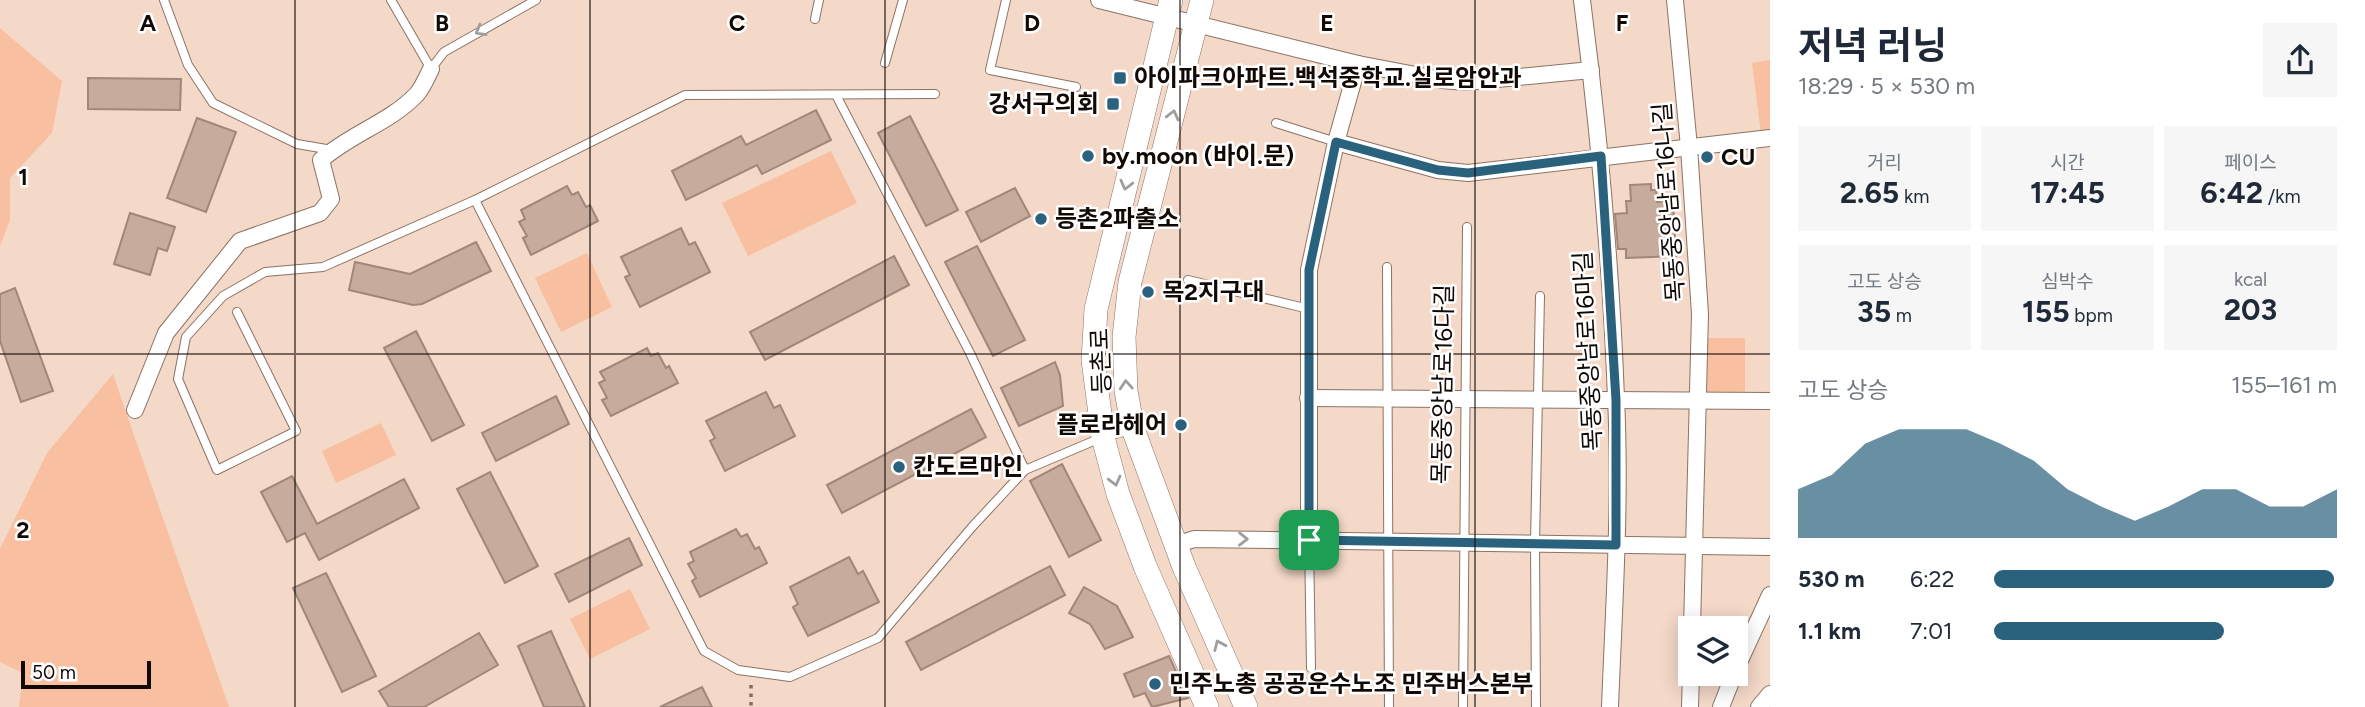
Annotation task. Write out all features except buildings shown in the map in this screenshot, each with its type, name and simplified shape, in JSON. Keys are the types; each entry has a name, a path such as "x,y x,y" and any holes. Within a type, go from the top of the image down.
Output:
{"main road":[{"name":"등촌로","path":"1202,0 1130,282 1124,337 1126,391 1133,429 1176,545 1246,707"},
{"name":"등촌로","path":"1169,9 1096,309 1093,360 1103,437 1118,494 1145,566 1208,707"}],"street":[{"path":"1099,0 1169,9 1196,24 1358,64 1442,80 1466,82 1591,70"},
{"name":"목동중앙남로16마길","path":"1582,0 1601,156 1616,400 1616,545 1610,707"},
{"name":"목동중앙남로16나길","path":"1675,0 1689,147 1700,314 1692,616"},
{"path":"1309,540 1309,270 1336,142 1358,64"},
{"path":"135,410 166,333 240,241 320,213 331,199 321,160 418,93 430,69"},
{"path":"1336,142 1438,170 1468,173 1770,138"},
{"path":"1308,397 1770,401"},
{"path":"1176,545 1194,539 1770,547"},
{"path":"1748,643 1770,595"},
{"path":"1690,707 1691,686"},
{"path":"1721,707 1719,706 1728,686"},
{"path":"1759,707 1770,694"}],"lane":[{"path":"164,0 188,65 213,103 297,144 332,150"},
{"path":"391,0 430,69 444,52 536,0"},
{"path":"815,19 819,0"},
{"path":"885,63 903,0"},
{"path":"1006,0 990,70 1076,87"},
{"path":"237,312 296,432 217,470 178,379 186,337 223,296 265,272 323,267 475,200 685,95 935,94"},
{"path":"836,95 970,353 1025,470"},
{"path":"1276,123 1336,142"},
{"path":"475,200 704,651 738,670 790,677 878,638 972,527 1025,470 1103,437 1133,429"},
{"name":"목동중앙남로16다길","path":"1463,707 1467,227"},
{"path":"1387,267 1389,707"},
{"path":"1188,279 1309,309"},
{"path":"1536,707 1535,543 1540,296"},
{"path":"1309,540 1311,668"}],"path":[{"path":"751,671 751,707"}],"shaded area":[{"path":"0,28 62,81 52,133 10,178 10,220 0,246"},
{"path":"1770,60 1770,133 1761,134 1752,63"},
{"path":"831,151 857,203 748,256 722,203"},
{"path":"587,253 612,307 561,332 535,278"},
{"path":"1705,338 1745,338 1745,394 1705,394"},
{"path":"113,374 229,707 19,707 23,673 0,662 0,549 47,453"},
{"path":"381,423 396,455 336,483 322,451"},
{"path":"630,589 650,629 590,659 570,619"}],"place":[{"name":"아이파크아파트.백석중학교.실로암안과","path":"1120,78"},
{"name":"강서구의회","path":"1113,104"},
{"name":"by.moon (바이.문)","path":"1088,156"},
{"name":"CU","path":"1707,157"},
{"name":"등촌2파출소","path":"1041,219"},
{"name":"목2지구대","path":"1148,292"},
{"name":"플로라헤어","path":"1181,425"},
{"name":"칸도르마인","path":"899,467"},
{"name":"민주노총 공공운수노조 민주버스본부","path":"1155,684"}],"route":[{"path":"1336,142 1438,170 1468,173 1601,156 1616,400 1616,545 1309,540 1309,270 1336,142"}]}
